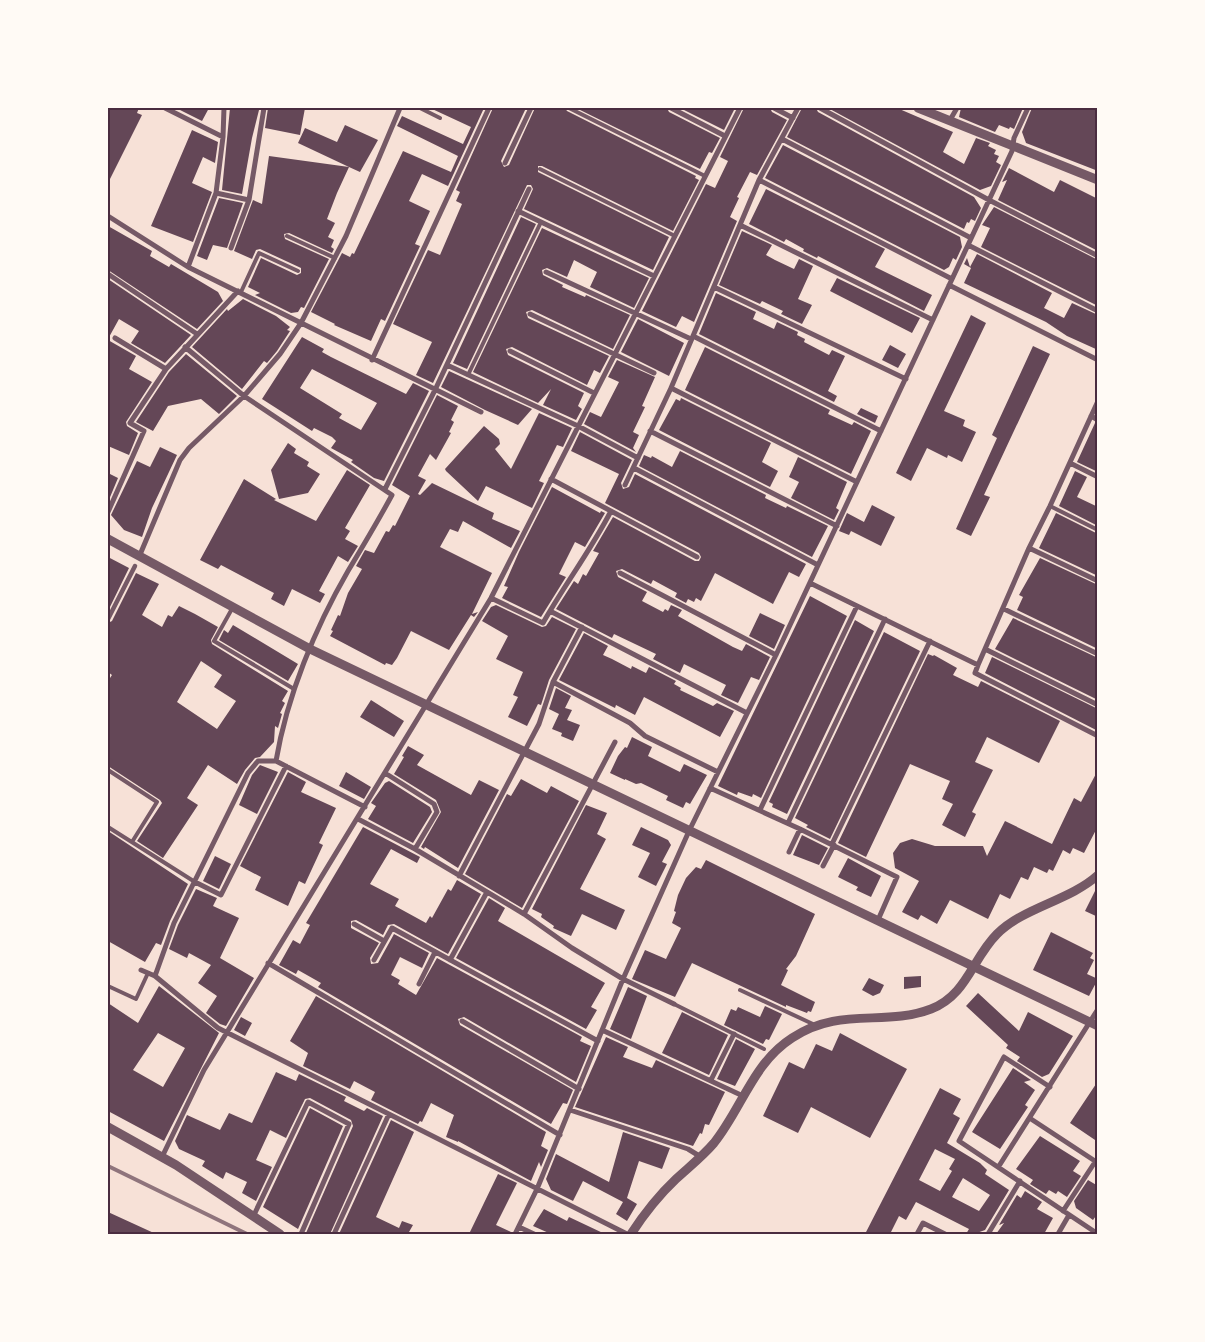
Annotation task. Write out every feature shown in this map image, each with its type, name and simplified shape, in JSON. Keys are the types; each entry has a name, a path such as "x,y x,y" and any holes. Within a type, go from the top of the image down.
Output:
{"street":[{"path":"165,108 223,137"},
{"path":"188,267 216,193 223,137 224,108"},
{"path":"231,248 250,200 264,108"},
{"path":"140,557 180,460 189,448 244,396 280,354 301,323 335,258 400,108"},
{"path":"372,360 489,108"},
{"path":"505,163 531,108"},
{"path":"671,108 725,136"},
{"path":"162,1157 204,1070 491,598 740,108"},
{"path":"774,108 793,118"},
{"path":"625,484 670,388 760,180 798,108"},
{"path":"820,108 989,200 1098,256"},
{"path":"918,108 1097,178"},
{"path":"950,120 957,108"},
{"path":"515,1234 538,1189 623,979 689,831 837,526 989,200 1028,108"},
{"path":"782,139 971,238"},
{"path":"760,180 952,279"},
{"path":"386,489 436,390 529,189"},
{"path":"216,193 250,200"},
{"path":"518,211 654,276"},
{"path":"108,216 188,267 239,291 372,360 481,412"},
{"path":"740,225 933,320"},
{"path":"968,245 1098,311"},
{"path":"546,272 692,338 881,431"},
{"path":"108,274 197,334"},
{"path":"949,285 1098,360"},
{"path":"714,287 906,378"},
{"path":"108,512 144,431 130,423 166,369 239,291"},
{"path":"530,314 654,373"},
{"path":"115,338 166,369"},
{"path":"185,347 244,396 386,489 392,495 347,572 310,649 294,688 280,735 276,761"},
{"path":"510,351 594,393"},
{"path":"447,365 578,426 638,458"},
{"path":"670,388 857,482"},
{"path":"1098,401 1029,548 975,673 1098,736"},
{"path":"1091,416 1098,420"},
{"path":"650,431 837,526"},
{"path":"1070,463 1098,477"},
{"path":"634,468 818,565"},
{"path":"551,479 697,557"},
{"path":"491,598 543,623 583,556 597,538 611,510"},
{"path":"108,540 310,649 1094,1025"},
{"path":"1029,548 1098,581"},
{"path":"108,619 136,566"},
{"path":"620,573 776,655"},
{"path":"810,583 978,665"},
{"path":"760,810 857,606"},
{"path":"1004,609 1098,654"},
{"path":"550,611 747,713"},
{"path":"788,823 885,619"},
{"path":"459,876 539,724 553,682 582,627"},
{"path":"824,866 930,641"},
{"path":"985,649 1098,705"},
{"path":"553,682 630,723 645,736 718,772"},
{"path":"524,914 616,742"},
{"path":"155,976 164,947 195,882 248,774 258,762 276,761 365,807"},
{"path":"195,882 221,895 286,766"},
{"path":"385,774 434,804 437,812 416,849"},
{"path":"710,788 788,823 898,877 878,920"},
{"path":"358,819 416,849 524,914 572,948 623,979 674,1004"},
{"path":"789,852 800,829"},
{"path":"631,1234 652,1203 701,1157 727,1124 755,1075 772,1053 792,1038 833,1020 913,1014 928,1010 954,996 998,934 1098,875"},
{"path":"450,960 487,892"},
{"path":"354,924 384,942"},
{"path":"374,960 392,928 598,1041"},
{"path":"419,984 435,952"},
{"path":"268,964 560,1135"},
{"path":"141,970 155,976 218,1028 627,1234"},
{"path":"999,1166 1050,1087 1094,1025 1098,1009"},
{"path":"462,1021 579,1089"},
{"path":"602,1030 743,1096"},
{"path":"711,1080 734,1034"},
{"path":"1050,1087 1004,1057 959,1141 1098,1234"},
{"path":"253,1217 308,1102 349,1124 301,1234"},
{"path":"570,1110 688,1149 701,1157"},
{"path":"334,1234 389,1114"},
{"path":"1030,1119 1096,1162 1063,1211"},
{"path":"108,1127 162,1157 280,1234"},
{"path":"988,1234 1020,1181"},
{"path":"1058,1234 1069,1215"},
{"path":"917,1234 923,1222 945,1234"},
{"path":"519,1227 534,1234"}],"lane":[{"path":"420,108 440,118"},
{"path":"569,108 705,176"},
{"path":"540,169 675,236"},
{"path":"468,375 541,222"},
{"path":"287,236 335,258"},
{"path":"239,291 259,253 298,271"},
{"path":"1050,506 1098,530"},
{"path":"233,607 214,641 294,688"},
{"path":"108,770 157,802 132,842"},
{"path":"108,827 195,882"},
{"path":"108,986 136,999 148,973"},
{"path":"740,990 816,1026"},
{"path":"674,1004 764,1049"}],"building":[{"path":"108,108 139,108 137,113 142,115 108,183"},
{"path":"176,108 209,108 202,121"},
{"path":"230,108 259,110 242,194 222,190"},
{"path":"268,108 305,108 300,135 265,128"},
{"path":"430,108 484,108 448,186 422,174 409,201 430,211 415,244 420,246 385,321 381,319 371,341 334,325 311,312 342,253 350,257 352,253 354,254 403,151 451,172 458,156 397,126 402,116 463,144 471,127"},
{"path":"493,108 526,108 501,161 504,167 509,165 535,108 565,108 567,111 696,176 695,178 699,180 673,231 542,166 538,166 538,172 669,237 653,270 524,209 533,189 531,185 527,185 433,383 416,375 432,342 393,324 428,250 440,255 462,204 456,201 460,192 456,190"},
{"path":"576,108 667,108 669,112 720,138 712,153 709,152 700,169"},
{"path":"680,108 735,108 724,130"},
{"path":"744,108 770,108 772,112 787,120 757,175 750,172 737,197 739,198 730,217 737,221 694,322 682,316 676,327 642,311 706,184 715,188 728,161 720,157"},
{"path":"802,108 816,108 818,112 974,197 981,208 975,221 971,219 969,223 967,222 964,229 787,137"},
{"path":"828,108 897,108 953,132 943,152 964,164 976,138 990,143 988,146 996,150 994,154 999,156 996,162 1001,165 991,186 980,190"},
{"path":"961,108 1023,108 1014,129 999,125 995,132 959,117"},
{"path":"1032,108 1098,108 1098,171 1026,143 1022,132"},
{"path":"345,125 378,140 360,172 298,143 305,128 337,142"},
{"path":"192,130 218,142 215,163 203,157 192,183 212,192 193,242 151,226"},
{"path":"783,145 960,237 962,247 956,260 953,258 949,267 944,270 765,178"},
{"path":"269,156 349,167 327,219 335,223 328,237 334,240 331,247 334,249 332,253 289,233 284,234 285,239 329,259 304,308 301,307 298,312 291,313 255,295 260,293 248,287 261,258 297,275 301,273 301,268 260,249 256,250 252,259 234,251 253,200 262,204"},
{"path":"1009,168 1054,192 1060,180 1098,199 1098,251 998,200 1007,180 1002,182"},
{"path":"766,189 885,249 875,267 932,295 924,311 818,256 817,258 803,251 804,249 786,239 784,242 749,224"},
{"path":"219,198 243,203 227,248 213,245 207,260 197,256"},
{"path":"994,207 1098,260 1098,306 981,247 990,228 982,225"},
{"path":"521,217 536,224 467,369 453,363"},
{"path":"108,226 152,251 150,256 169,267 171,264 218,292 223,301 197,329 108,270"},
{"path":"542,228 649,278 634,308 590,287 597,272 574,260 567,277 547,268 542,270 543,275 563,285 562,287 585,297 586,295 630,315 613,349 532,310 526,312 528,318 609,356 600,373 594,370 587,385 512,347 506,349 508,355 584,393 578,406 582,409 576,420 543,405 551,389 538,403 473,372"},
{"path":"742,231 772,245 766,255 775,260 794,269 799,259 813,266 798,299 812,305 802,324 781,314 783,311 762,301 760,304 719,285"},
{"path":"977,254 1052,293 1044,308 1064,318 1072,303 1098,315 1098,350 1067,336 1046,322 964,283 971,268 964,264 967,258 970,267"},
{"path":"837,278 920,318 912,333 830,291"},
{"path":"108,279 191,335 165,363 131,343 139,331 119,319 108,339"},
{"path":"716,293 756,312 753,319 774,329 777,322 798,332 797,335 805,339 804,342 829,355 832,350 845,356 828,391 837,396 834,402 699,334"},
{"path":"243,299 276,316 290,327 287,330 290,331 277,351 267,363 264,361 242,389 192,347 227,309 228,311"},
{"path":"971,315 986,323 944,411 965,420 963,426 976,432 962,462 948,455 947,458 927,448 911,481 896,473"},
{"path":"638,319 684,343 669,376 621,352"},
{"path":"302,337 324,349 322,352 331,357 406,394 413,383 429,391 384,481 374,478 351,462 353,460 331,448 336,441 332,437 314,428 312,431 262,399","holes":["312,369 377,403 361,430 339,418 342,414 300,388"]},
{"path":"108,340 136,356 129,369 152,382 126,422 127,426 138,433 129,455 108,446"},
{"path":"890,345 906,354 898,368 882,360"},
{"path":"1033,346 1050,354 984,495 990,497 971,536 956,529 997,438 992,435"},
{"path":"705,347 830,410 828,414 852,425 854,422 871,431 851,474 685,390"},
{"path":"186,354 237,396 219,414 201,399 168,406 153,431 136,422 169,372"},
{"path":"617,360 655,377 642,406 645,407 633,432 639,435 633,448 636,452 584,424 590,412 601,417 619,382 608,377"},
{"path":"449,371 532,409 518,425 485,410 441,387"},
{"path":"437,395 458,406 451,420 454,422 449,432 451,433 436,460 430,454 418,476 426,480 418,494 420,495 432,483 494,513 492,519 520,531 511,548 463,521 458,532 450,529 440,547 492,573 472,614 478,612 474,617 471,615 449,650 411,631 392,665 386,663 385,665 330,636 333,631 331,630 338,615 340,616 348,593 362,569 356,566 365,550 374,553 386,531 389,532 393,525 395,526 410,496 392,485"},
{"path":"681,398 771,443 762,462 778,471 770,487 659,430 676,399 680,401"},
{"path":"861,408 878,416 875,423 857,414"},
{"path":"539,413 572,428 563,447 557,445 539,481 544,483 532,508 486,486 478,501 446,471 445,469 484,426 499,439 500,444 495,449 511,469"},
{"path":"1095,423 1098,424 1098,472 1077,462"},
{"path":"580,432 632,460 621,483 623,489 629,487 635,474 806,564 799,577 789,572 773,604 715,573 701,601 696,598 694,602 688,599 686,603 675,597 677,593 653,580 651,584 622,569 616,571 618,577 647,592 642,601 663,612 665,609 668,611 671,605 682,610 678,616 733,647 742,651 746,644 770,657 759,680 751,677 738,703 721,695 726,685 684,664 680,673 653,659 656,654 614,634 612,638 556,609 574,581 578,584 583,574 586,576 599,553 593,551 613,517 695,561 699,561 701,557 699,553 605,503 619,474 571,451"},
{"path":"288,443 296,449 294,453 309,462 307,466 320,474 308,493 279,499 271,470"},
{"path":"160,447 177,455 152,508 142,537 124,530 111,515 137,461 150,467"},
{"path":"680,451 766,495 765,498 786,508 787,506 828,526 812,557 639,466 644,455 651,458 652,456 672,467"},
{"path":"798,457 847,482 836,508 839,510 834,520 791,498 799,482 789,477"},
{"path":"347,470 370,485 345,528 350,531 345,539 358,546 348,562 338,556 319,591 325,594 320,603 292,589 284,606 271,599 274,593 221,565 218,569 200,560 244,479 276,499 274,500 316,521"},
{"path":"1075,471 1087,477 1077,497 1098,507 1098,526 1059,506"},
{"path":"108,473 118,478 108,502"},
{"path":"552,487 600,513 601,511 605,513 585,547 575,542 559,574 566,577 541,617 502,598 508,587 504,586 519,552"},
{"path":"872,505 895,517 881,546 851,531 849,535 839,531 847,513 864,522"},
{"path":"1056,513 1098,534 1098,576 1039,548"},
{"path":"108,557 129,568 108,611"},
{"path":"1040,558 1098,585 1098,649 1017,610 1023,597 1019,595"},
{"path":"136,573 159,584 142,615 162,627 168,615 172,617 179,606 195,614 218,627 211,640 212,644 288,691 282,701 285,703 280,713 282,714 278,728 275,726 274,742 260,757 255,758 237,784 208,765 187,798 198,805 163,858 137,841 162,803 108,766 108,681 112,675 108,672 108,623 112,621","holes":["201,661 222,675 214,687 236,701 217,729 177,702"]},
{"path":"810,596 847,616 761,798 753,794 752,797 738,792 737,795 718,786"},
{"path":"496,605 542,627 546,626 552,617 576,629 549,680 541,705 538,704 527,726 508,717 518,697 513,695 523,672 496,659 508,636 482,621 491,607"},
{"path":"760,613 785,625 774,649 749,636"},
{"path":"1013,618 1098,658 1098,700 995,649"},
{"path":"855,620 874,631 787,814 772,807 773,804 769,802"},
{"path":"233,625 298,664 288,681 219,640 224,630 228,633"},
{"path":"884,632 920,651 830,839 806,827 808,825 795,818"},
{"path":"584,633 608,646 603,655 631,669 632,666 646,673 649,667 676,681 674,684 681,688 680,690 713,706 717,703 734,711 720,737 644,697 635,715 616,705 615,708 559,680"},
{"path":"928,654 934,655 957,668 953,675 978,687 981,681 1060,721 1039,763 987,737 975,762 993,770 972,812 976,814 965,837 942,825 953,804 942,799 950,781 910,764 866,857 838,843"},
{"path":"992,657 1098,709 1098,731 985,673"},
{"path":"556,688 571,696 565,708 572,710 567,720 580,725 573,741 561,736 562,733 552,729 559,714 549,709"},
{"path":"371,700 404,721 394,737 360,717"},
{"path":"632,737 652,747 648,756 680,772 684,764 707,775 690,804 686,802 683,808 666,800 668,796 641,783 636,784 610,773 618,756 625,747 627,748"},
{"path":"408,746 424,755 417,765 471,795 479,780 499,790 458,868 425,847 424,849 421,847 441,812 436,800 394,774"},
{"path":"260,765 278,772 257,814 239,805 252,775"},
{"path":"1098,770 1098,826 1084,853 1073,848 1070,854 1063,850 1053,871 1049,869 1047,873 1034,867 1028,880 1021,877 1010,899 1000,894 988,919 950,900 937,924 921,915 918,920 902,912 919,881 895,868 893,853 900,843 912,839 935,846 983,846 987,856 1005,821 1052,844 1074,798 1081,802"},
{"path":"288,772 306,782 301,792 336,808 319,843 323,845 305,884 299,881 288,906 255,890 261,877 240,866"},
{"path":"346,772 371,787 364,799 339,786"},
{"path":"521,779 547,793 551,786 579,801 522,908 465,874 507,794 511,796"},
{"path":"389,781 430,807 432,812 413,843 368,819 376,806 371,803 385,783"},
{"path":"586,805 607,813 597,834 606,839 580,889 625,910 616,930 582,914 571,936 553,928 554,926 541,917 542,914 532,909"},
{"path":"363,827 420,857 417,863 391,849 370,884 399,899 395,906 426,923 430,916 432,918 448,889 451,891 457,880 481,894 448,954 394,924 388,925 383,935 356,920 351,921 351,928 379,943 370,958 371,964 378,963 394,934 429,953 422,968 400,957 391,975 400,980 398,984 416,995 437,958 582,1037 580,1041 591,1046 576,1082 464,1017 458,1019 460,1025 573,1090 567,1104 563,1103 551,1124 318,987 321,983 298,970 296,974 279,965 293,940 300,944 310,925 306,923"},
{"path":"641,827 668,840 671,845 662,862 667,864 656,886 638,877 650,853 632,845"},
{"path":"108,831 188,884 161,945 156,943 145,962 108,941"},
{"path":"802,835 828,848 819,865 793,855"},
{"path":"215,856 231,864 219,889 203,881"},
{"path":"848,858 881,876 871,897 856,890 858,887 838,877"},
{"path":"706,860 815,914 796,956 786,969 788,970 781,985 815,1002 811,1012 808,1011 807,1013 786,1005 786,1007 692,963 675,997 632,979 645,950 666,959 681,928 672,923 676,912 674,911 678,895 686,878 696,867 701,869"},
{"path":"1098,885 1098,917 1085,911"},
{"path":"196,889 217,898 213,906 239,918 220,958 254,978 226,1026 220,1024 206,1013 217,996 198,983 211,965 189,953 187,958 169,949 178,925"},
{"path":"489,898 505,908 498,921 605,983 591,1007 597,1010 586,1029 456,958"},
{"path":"1051,932 1093,953 1090,958 1094,960 1087,974 1098,979 1089,996 1033,970"},
{"path":"921,976 921,987 904,989 904,977"},
{"path":"869,978 884,985 880,993 873,996 862,990"},
{"path":"159,986 219,1033 164,1141 108,1111 108,1003 138,1023","holes":["158,1033 185,1048 163,1087 133,1070"]},
{"path":"628,987 647,996 631,1039 610,1029"},
{"path":"978,993 1019,1031 1028,1012 1073,1036 1049,1074 1042,1077 1017,1061 1020,1057 1006,1048 1008,1045 966,1006"},
{"path":"316,996 546,1132 541,1146 548,1150 541,1167 539,1162 531,1181 458,1141 446,1137 454,1115 431,1103 422,1122 420,1121 418,1124 371,1100 375,1092 356,1082 354,1081 350,1089 303,1066 308,1053 290,1041"},
{"path":"765,1006 782,1014 769,1040 766,1039 763,1044 724,1025 731,1009 736,1011 738,1007 760,1017"},
{"path":"682,1012 728,1035 709,1075 662,1053"},
{"path":"241,1017 252,1023 245,1036 234,1030"},
{"path":"840,1033 907,1069 870,1138 811,1107 798,1133 763,1116 789,1062 804,1069 816,1044 832,1051"},
{"path":"606,1037 628,1047 623,1057 652,1068 656,1060 725,1092 709,1125 705,1124 702,1134 700,1133 693,1146 575,1107"},
{"path":"736,1039 755,1049 735,1086 717,1079"},
{"path":"1013,1068 1031,1080 1024,1082 1035,1090 1025,1105 1028,1107 1000,1149 972,1132"},
{"path":"276,1072 296,1081 299,1074 346,1097 344,1101 364,1111 367,1108 383,1116 330,1234 306,1233 353,1126 351,1120 310,1098 305,1099 286,1138 270,1130 256,1160 272,1167 256,1201 242,1193 247,1182 226,1172 223,1179 202,1166 205,1161 179,1149 175,1141 187,1115 220,1130 229,1113 252,1123"},
{"path":"1098,1081 1098,1142 1070,1123"},
{"path":"940,1088 961,1099 953,1114 960,1118 947,1143 980,1163 987,1170 985,1174 1009,1190 985,1230 974,1234 966,1234 969,1229 916,1202 906,1220 899,1216 890,1234 865,1234","holes":["935,1149 955,1159 949,1169 952,1171 940,1191 919,1180","963,1178 990,1195 979,1211 952,1197"]},
{"path":"310,1108 343,1126 298,1229 263,1207"},
{"path":"391,1120 414,1132 376,1217 399,1228 402,1221 413,1225 409,1232 414,1234 339,1234"},
{"path":"623,1132 670,1148 662,1169 639,1161 627,1198 637,1204 627,1221 616,1214 623,1202 583,1181 573,1201 551,1190 546,1179 556,1154 609,1182"},
{"path":"1040,1136 1080,1161 1073,1171 1081,1176 1067,1197 1058,1191 1056,1194 1049,1190 1046,1194 1030,1184 1033,1180 1016,1169"},
{"path":"498,1174 517,1183 496,1225 511,1232 511,1234 469,1234"},
{"path":"1088,1180 1098,1186 1098,1213 1093,1220 1076,1208 1074,1201"},
{"path":"1025,1191 1042,1202 1037,1209 1053,1218 1044,1234 996,1234 1004,1223 999,1225 1017,1195 1021,1198"},
{"path":"544,1209 567,1221 569,1217 605,1234 551,1234 533,1226"},
{"path":"108,1212 156,1234 108,1234"}],"railway":[{"path":"108,1166 247,1234"}]}
